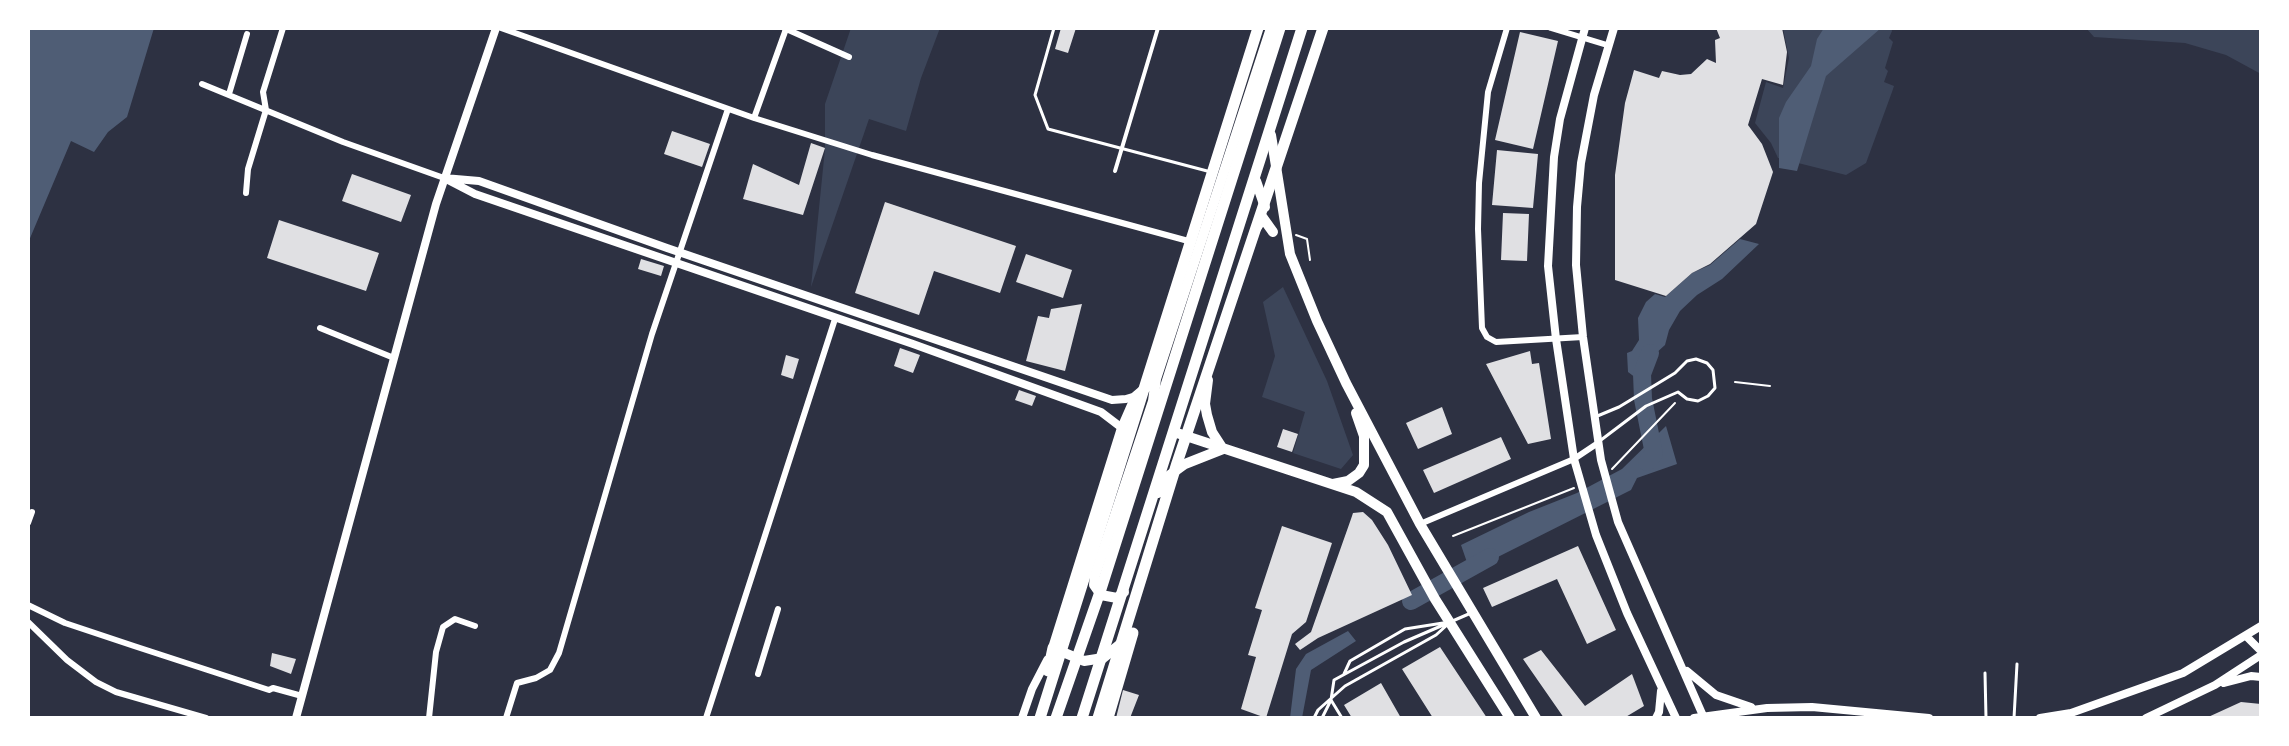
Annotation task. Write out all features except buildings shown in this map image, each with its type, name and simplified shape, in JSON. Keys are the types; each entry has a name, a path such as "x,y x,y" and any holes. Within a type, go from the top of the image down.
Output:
{"highway":[{"path":"1037,718 1255,28"},
{"path":"1271,28 1095,575 1094,585 1101,595 1110,598 1121,596 1130,584 1304,28"},
{"path":"1056,718 1101,589 1280,28"},
{"path":"1082,718 1304,28"},
{"path":"1098,718 1177,463 1323,28"},
{"path":"1271,135 1290,254 1317,321 1420,524 1536,718"},
{"path":"1256,181 1273,232"},
{"path":"1223,449 1212,432 1205,404 1210,369 1259,220 1263,218 1266,221 1290,254"},
{"path":"1037,718 1053,648 1122,428 1136,396 1156,379"},
{"path":"1331,484 1348,481 1364,465 1364,436 1346,383"},
{"path":"1177,433 1368,497 1387,512 1435,599 1510,718"},
{"path":"1158,493 1167,477 1185,464 1223,449"},
{"path":"1108,718 1133,633 1130,584"},
{"path":"1053,648 1084,661 1103,658 1133,633"}],"main road":[{"path":"296,718 444,178 498,28"},
{"path":"1585,28 1560,119 1550,204 1548,266 1556,339 1574,459 1596,535 1627,613 1676,718"},
{"path":"1614,28 1587,129 1577,207 1576,265 1583,337 1602,462 1618,522 1682,665 1700,717 1767,708"},
{"path":"444,178 479,181 1112,400 1136,396"},
{"path":"444,178 469,192 1107,414 1122,428"},
{"path":"813,311 817,297"},
{"path":"832,303 832,318"},
{"path":"1107,414 1112,400"},
{"path":"2040,718 2071,713 2183,673 2261,626"},
{"path":"2146,718 2215,685 2261,653 2246,636"},
{"path":"1022,718 1032,689 1053,648"},
{"path":"1682,665 1716,695 1749,707 1812,707 1929,718"},
{"path":"2215,685 2251,676 2261,677"},
{"path":"1656,718 1662,699 1661,686"}],"street":[{"path":"246,193 248,169 266,110 263,92 283,28"},
{"path":"498,28 754,118 872,155 1199,244"},
{"path":"754,118 785,28 849,57"},
{"path":"1115,171 1158,28"},
{"path":"1507,28 1488,92 1479,183 1478,256 1482,328 1487,337 1496,342 1583,337"},
{"path":"1551,28 1607,45"},
{"path":"229,94 247,34"},
{"path":"202,84 444,178"},
{"path":"506,718 517,683 550,670 559,653 678,252 728,109"},
{"path":"706,718 832,318"},
{"path":"320,328 394,358"},
{"path":"1420,524 1574,459 1598,443"},
{"path":"28,523 32,512"},
{"path":"28,605 65,623 134,646 269,690 273,688 302,696"},
{"path":"758,674 778,609"},
{"path":"429,718 436,652 443,627 455,619 475,626"},
{"path":"28,622 67,660 96,682 116,692 206,718"}],"lane":[{"path":"1054,28 1035,95 1048,129 1122,149 1224,170 1224,121 1255,28"},
{"path":"1595,417 1619,407 1675,373 1680,366 1696,359 1707,363 1716,378 1715,388 1708,396 1698,401 1687,399 1678,392 1625,420 1598,443"},
{"path":"1322,718 1331,700 1334,680 1404,642 1471,613"},
{"path":"1344,674 1350,661 1405,629 1450,622"},
{"path":"1314,718 1318,710 1345,686 1436,635 1450,622"},
{"path":"2014,718 2017,664"},
{"path":"1985,673 1986,718"},
{"path":"1331,700 1342,718"}],"path":[{"path":"1307,239 1311,259"},
{"path":"1735,382 1770,386"},
{"path":"1605,473 1617,467 1675,403"},
{"path":"1453,536 1580,481"}],"shaded area":[{"path":"28,28 154,28 127,117 108,132 94,152 71,141 28,243"},
{"path":"851,28 940,28 906,131 869,119 811,287 825,149 825,104"},
{"path":"1783,28 1891,28 1889,38 1893,42 1884,82 1894,86 1866,163 1846,175 1778,158 1755,123 1766,82 1783,88 1789,58"},
{"path":"1824,28 1881,28 1826,76 1797,171 1779,168 1779,118 1786,102 1811,66 1817,39"},
{"path":"2086,28 2261,28 2261,74 2226,55 2185,43 2094,37"},
{"path":"1740,239 1759,244 1722,279 1697,295 1680,311 1665,345 1654,355 1649,371 1636,378 1628,372 1627,353 1639,340 1638,318 1646,302 1655,294 1665,297 1692,273 1710,265"},
{"path":"1283,287 1327,381 1353,455 1341,469 1293,453 1305,412 1262,397 1275,356 1263,302"},
{"path":"1666,426 1677,464 1637,478 1631,490 1470,571 1461,545 1577,493 1622,469"},
{"path":"1348,631 1356,641 1311,670 1302,718 1290,718 1296,669 1306,654"}],"waterway":[{"path":"1647,462 1654,454 1643,399 1642,374 1650,353"},
{"path":"1411,601 1490,557"}]}
